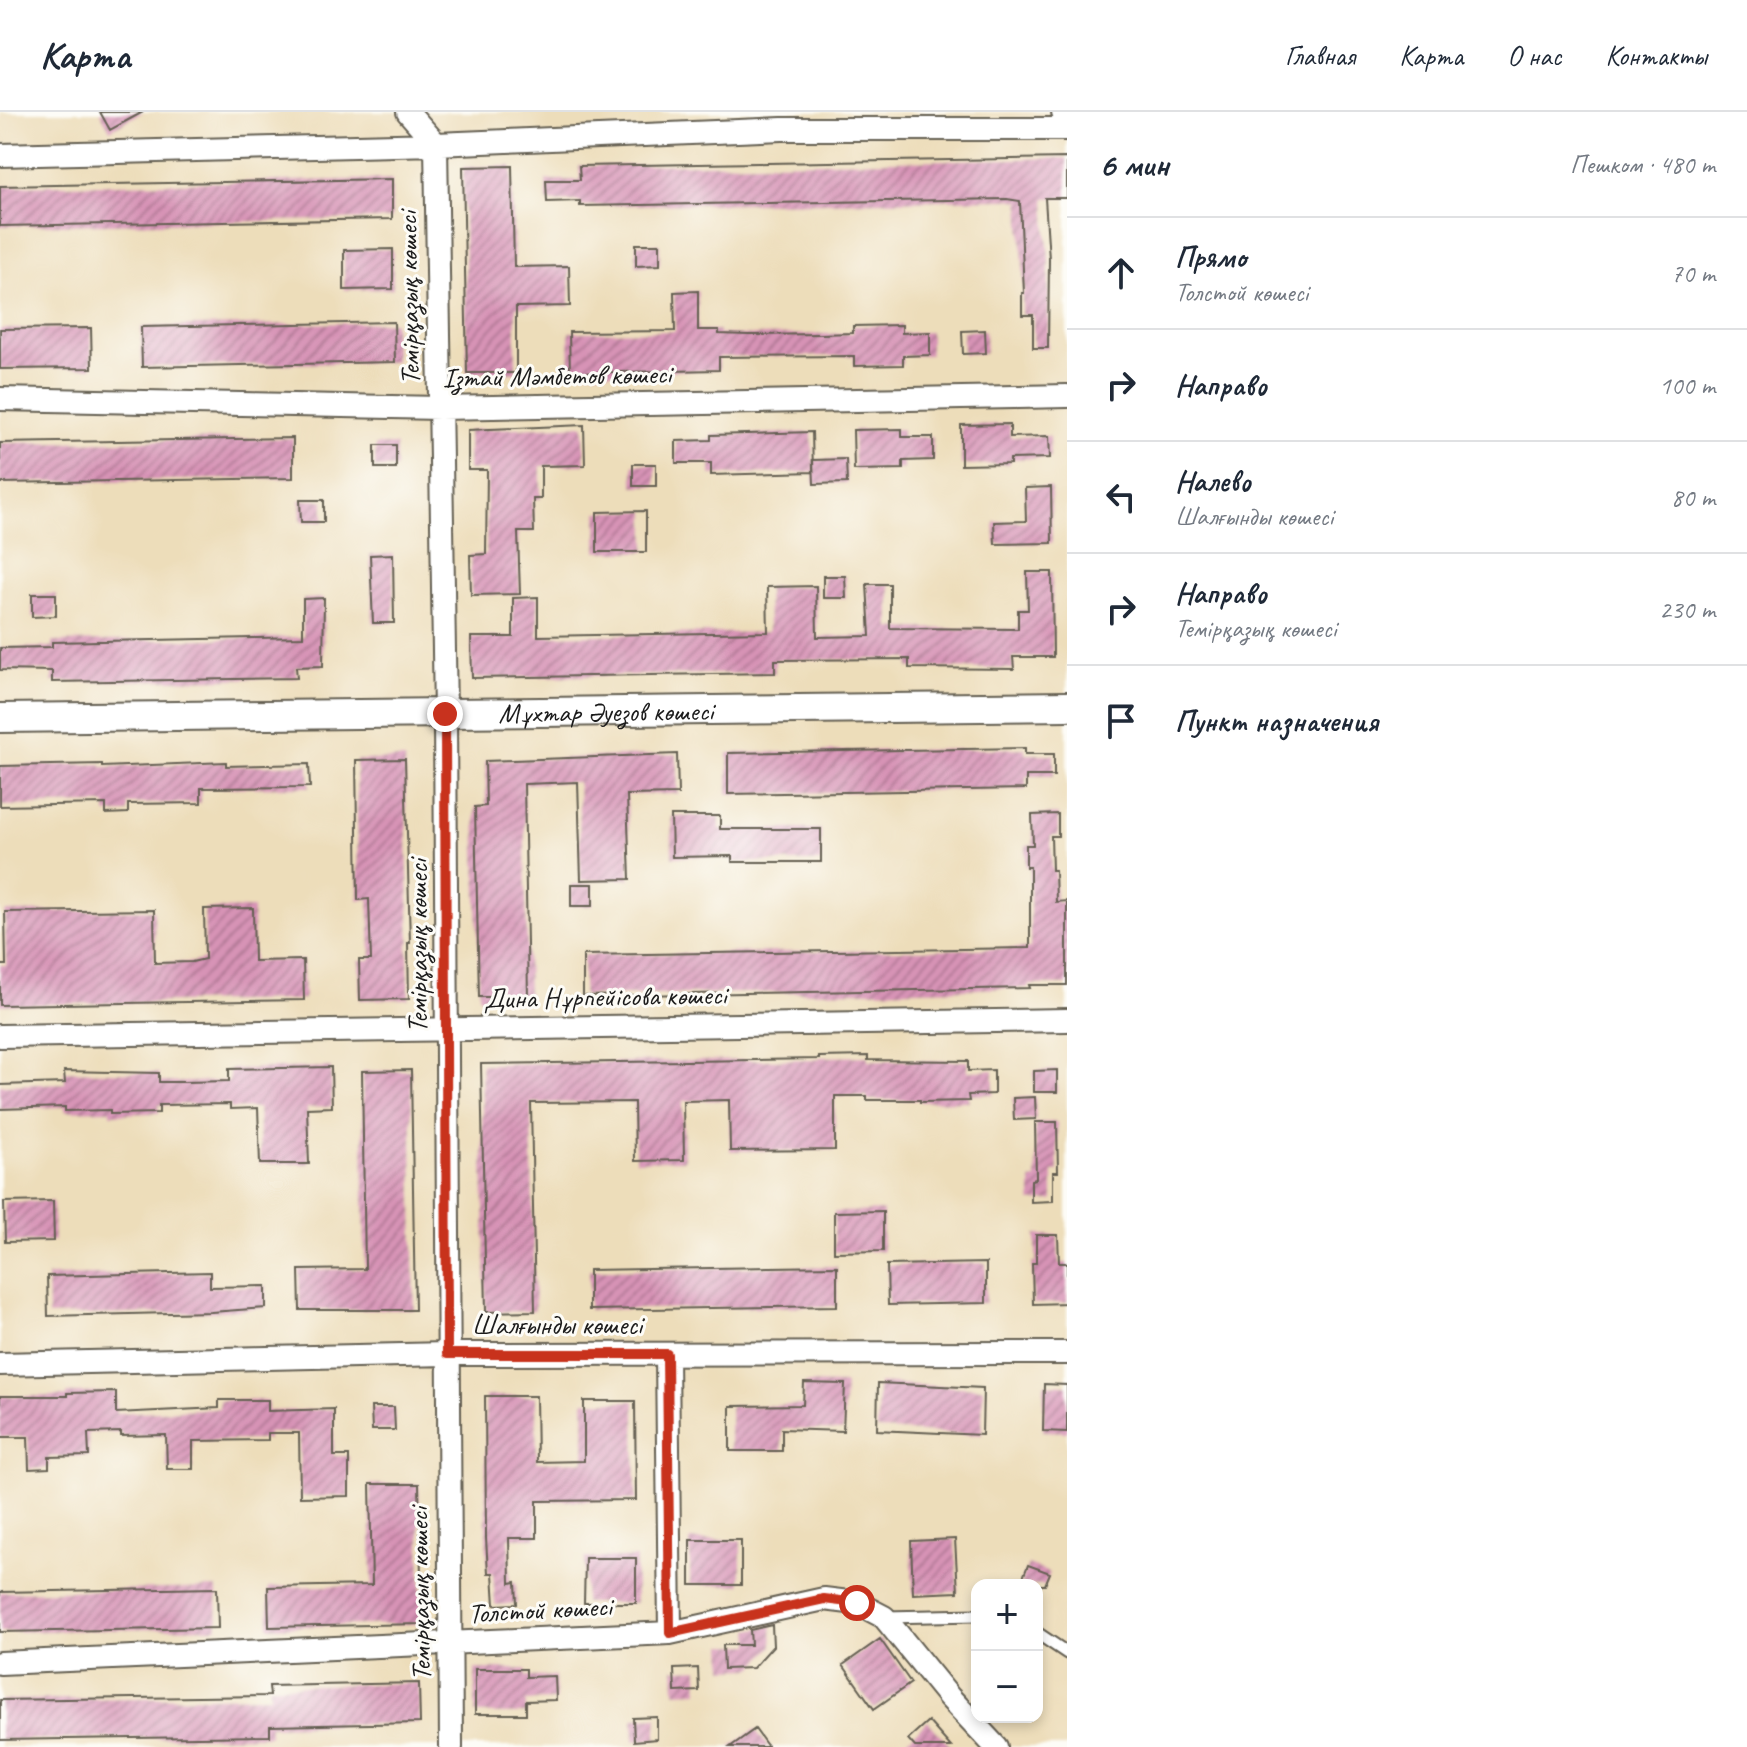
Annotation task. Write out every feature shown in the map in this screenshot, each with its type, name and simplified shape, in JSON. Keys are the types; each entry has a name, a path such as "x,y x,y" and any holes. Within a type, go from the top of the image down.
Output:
{"street":[{"path":"408,112 436,144"},
{"path":"766,112 782,129"},
{"path":"0,155 436,144 782,129 1067,129"},
{"name":"Темірқазық көшесі","path":"436,144 445,714 451,1747"},
{"name":"Ізтай Мәмбетов көшесі","path":"0,399 440,408 1067,396"},
{"name":"Мұхтар Әуезов көшесі","path":"0,718 1067,706"},
{"name":"Дина Нұрпейісова көшесі","path":"0,1036 1067,1020"},
{"name":"Шалғынды көшесі","path":"0,1364 447,1354 1067,1353"},
{"path":"667,1354 670,1633"},
{"name":"Толстой көшесі","path":"0,1663 670,1633 824,1599 857,1603 884,1617"},
{"path":"884,1617 949,1697 996,1747"}],"lane":[{"path":"884,1617 971,1615"},
{"path":"1043,1637 1067,1653"}],"building":[{"path":"100,112 143,112 110,130"},
{"path":"1067,158 1067,198 1045,198 1049,259 1048,348 1033,348 1033,315 1022,315 1020,201 580,206 580,201 547,202 546,180 580,180 579,166"},
{"path":"512,166 514,267 569,266 570,306 516,307 516,373 467,373 463,167"},
{"path":"392,179 392,219 0,226 0,186"},
{"path":"636,244 660,244 660,265 636,266"},
{"path":"393,249 393,289 344,290 344,250"},
{"path":"698,291 698,330 749,335 821,334 853,333 853,326 902,325 902,333 930,332 930,355 903,356 903,365 854,366 854,356 719,357 719,370 570,373 569,332 675,331 674,292"},
{"path":"394,322 395,362 142,367 141,327"},
{"path":"91,328 92,368 0,369 0,329"},
{"path":"985,330 986,353 963,354 962,331"},
{"path":"1010,424 1010,437 1049,436 1050,458 1010,459 1010,464 961,465 961,425"},
{"path":"584,425 585,465 541,466 541,499 533,499 534,532 518,532 520,594 471,595 470,555 486,554 487,470 468,470 468,430"},
{"path":"902,429 902,437 933,437 933,460 903,461 903,469 854,470 853,430"},
{"path":"812,432 813,472 711,475 711,463 676,463 676,441 711,440 711,435"},
{"path":"293,438 293,478 0,483 0,443"},
{"path":"375,445 396,445 396,468 375,468"},
{"path":"846,459 847,483 814,484 813,460"},
{"path":"633,464 656,464 656,486 633,486"},
{"path":"1051,487 1052,543 995,544 994,522 1026,521 1025,488"},
{"path":"300,500 324,500 324,522 301,522"},
{"path":"646,511 646,552 597,552 597,512"},
{"path":"393,554 394,623 373,623 370,555"},
{"path":"1027,572 1052,572 1053,657 1013,657 1014,669 909,668 909,659 775,660 775,673 472,678 471,637 513,637 513,598 538,597 538,636 768,632 767,587 816,586 817,637 870,636 867,584 890,584 890,628 1018,629 1018,610 1028,610"},
{"path":"823,576 845,576 846,598 823,598"},
{"path":"32,594 56,594 56,616 32,617"},
{"path":"324,598 323,666 296,667 297,678 52,682 52,671 0,670 0,648 52,647 52,642 303,637 303,599"},
{"path":"1025,748 1025,754 1054,754 1054,776 1026,776 1026,789 728,794 728,753"},
{"path":"677,754 678,794 627,795 630,879 581,880 578,782 524,784 528,997 479,997 475,807 486,806 485,761"},
{"path":"405,759 409,999 360,1000 359,960 371,960 369,899 358,900 356,760"},
{"path":"226,762 226,766 309,764 310,787 201,788 201,803 128,804 128,813 106,814 106,804 0,806 0,766 102,764 102,767"},
{"path":"1058,814 1058,836 1051,836 1052,870 1055,870 1056,902 1067,901 1067,985 583,996 583,955 1030,948 1030,867 1026,867 1026,845 1033,845 1032,815"},
{"path":"671,816 720,816 720,829 821,829 821,862 732,862 732,856 672,857"},
{"path":"571,884 593,884 593,906 571,906"},
{"path":"253,908 254,961 303,960 304,1000 0,1005 0,965 6,965 5,912 154,910 155,963 205,959 204,909"},
{"path":"868,1056 868,1060 968,1061 968,1071 994,1070 994,1094 968,1095 969,1101 920,1102 835,1096 835,1150 730,1151 729,1100 683,1101 684,1160 635,1161 634,1102 531,1103 535,1311 486,1312 481,1064"},
{"path":"331,1067 332,1107 307,1108 309,1164 260,1164 258,1108 230,1109 230,1104 159,1105 159,1113 110,1114 110,1110 65,1111 65,1107 0,1109 0,1085 65,1083 64,1071 159,1073 159,1082 184,1082 229,1081 229,1069"},
{"path":"411,1070 415,1310 300,1310 299,1270 365,1269 362,1071"},
{"path":"1057,1070 1057,1092 1034,1092 1034,1071"},
{"path":"1035,1097 1036,1119 1014,1120 1013,1098"},
{"path":"1035,1122 1057,1122 1058,1172 1053,1172 1053,1201 1031,1202 1031,1180 1036,1179"},
{"path":"53,1201 54,1241 5,1242 4,1202"},
{"path":"883,1211 883,1251 834,1252 834,1212"},
{"path":"1036,1235 1058,1235 1059,1263 1067,1263 1067,1303 1033,1304 1032,1263 1036,1263"},
{"path":"986,1263 986,1303 888,1305 887,1265"},
{"path":"837,1266 837,1306 589,1310 589,1270"},
{"path":"210,1272 210,1287 266,1286 266,1308 48,1316 47,1276"},
{"path":"804,1383 845,1384 843,1431 782,1429 782,1451 730,1451 730,1406 803,1405"},
{"path":"878,1383 983,1388 982,1435 877,1430"},
{"path":"1044,1384 1067,1385 1067,1432 1043,1431"},
{"path":"116,1392 116,1413 219,1408 219,1400 268,1400 268,1411 334,1409 334,1456 349,1456 349,1496 300,1497 299,1433 268,1433 268,1440 193,1441 193,1469 167,1469 166,1435 88,1433 89,1456 49,1457 49,1468 29,1469 28,1437 0,1437 0,1396"},
{"path":"485,1396 536,1396 537,1462 584,1461 584,1401 635,1401 636,1500 537,1501 537,1538 509,1538 510,1583 516,1582 517,1604 495,1605 493,1573 488,1573"},
{"path":"371,1407 394,1407 395,1430 372,1430"},
{"path":"370,1484 419,1484 422,1624 269,1627 268,1587 372,1585"},
{"path":"955,1539 958,1592 913,1594 911,1541"},
{"path":"690,1540 741,1540 741,1585 690,1585"},
{"path":"585,1558 636,1558 636,1603 584,1603"},
{"path":"1028,1565 1050,1573 1045,1585 1043,1579 1022,1579"},
{"path":"217,1588 218,1628 0,1632 0,1592"},
{"path":"772,1625 773,1646 753,1668 724,1669 723,1645 751,1645 750,1630"},
{"path":"880,1639 911,1683 874,1709 843,1665"},
{"path":"698,1668 699,1691 675,1692 674,1669"},
{"path":"475,1669 526,1669 526,1677 555,1676 556,1700 526,1701 526,1714 475,1714"},
{"path":"419,1683 420,1723 270,1726 270,1736 0,1740 0,1700 270,1696 269,1686"},
{"path":"657,1717 657,1739 634,1741 633,1718"},
{"path":"928,1721 951,1747 915,1747 908,1739"},
{"path":"755,1729 768,1747 730,1747"}],"route":[{"path":"445,714 447,1354 667,1354 670,1633 824,1599 857,1603"}]}
